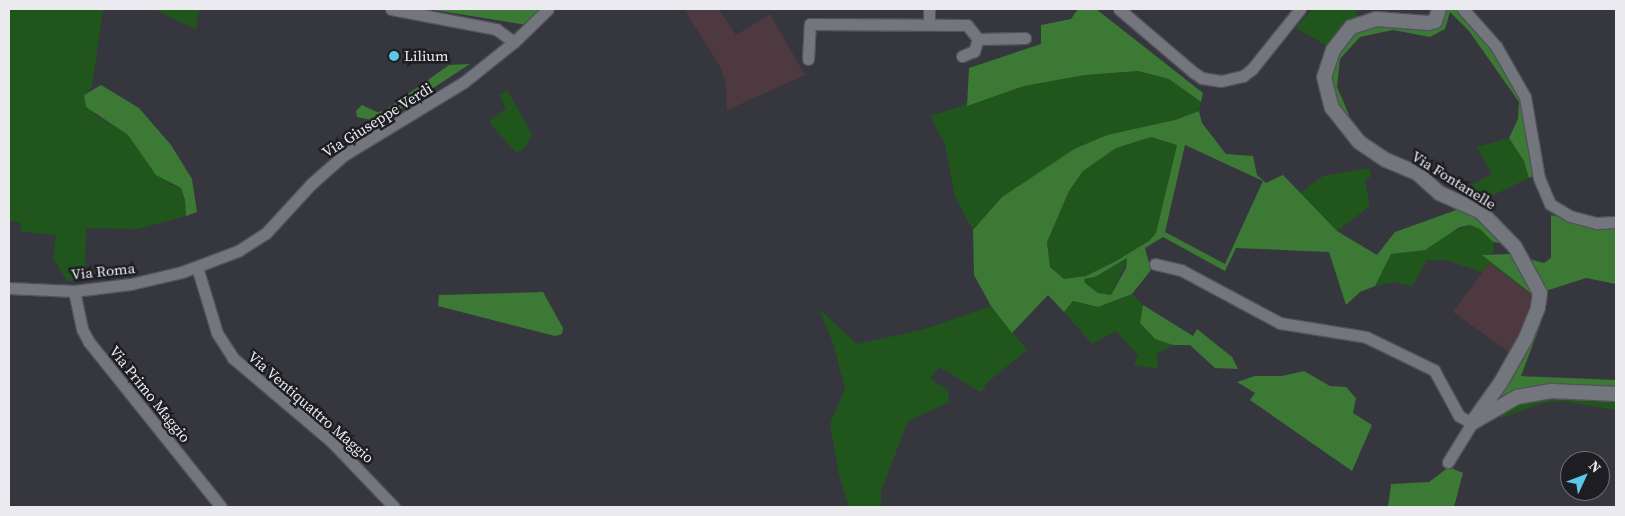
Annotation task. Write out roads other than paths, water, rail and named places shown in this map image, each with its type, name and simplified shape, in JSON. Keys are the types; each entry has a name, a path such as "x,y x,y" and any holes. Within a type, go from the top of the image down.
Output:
{"street":[{"path":"391,9 496,29 514,42"},
{"name":"Via Giuseppe Verdi","path":"198,267 256,241 311,184 344,155 441,98 514,42 548,9"},
{"path":"929,9 929,24"},
{"path":"1119,9 1192,72 1202,78 1221,81 1243,76 1252,69 1300,9"},
{"name":"Via Fontanelle","path":"1439,9 1435,21 1428,24 1376,19 1352,27 1333,50 1324,77 1332,108 1359,142 1386,160 1417,173 1438,193 1481,212 1515,247 1540,293 1538,308 1526,338 1448,462"},
{"path":"1463,9 1496,46 1525,97 1539,178 1550,204 1570,216 1597,223 1616,222"},
{"path":"808,60 810,24 967,25 978,39"},
{"path":"978,39 1024,38"},
{"path":"962,56 974,51 978,39"},
{"path":"1155,264 1181,270 1292,327 1366,337 1418,360 1440,376 1459,416 1472,423 1517,397 1552,391 1616,394"},
{"name":"Via Roma","path":"9,288 74,291 151,281 198,267"},
{"name":"Via Ventiquattro Maggio","path":"198,267 217,334 233,358 331,441 394,507"},
{"name":"Via Primo Maggio","path":"74,291 78,314 89,342 221,507"}],"place":[{"name":"Lilium","path":"394,56"}]}
